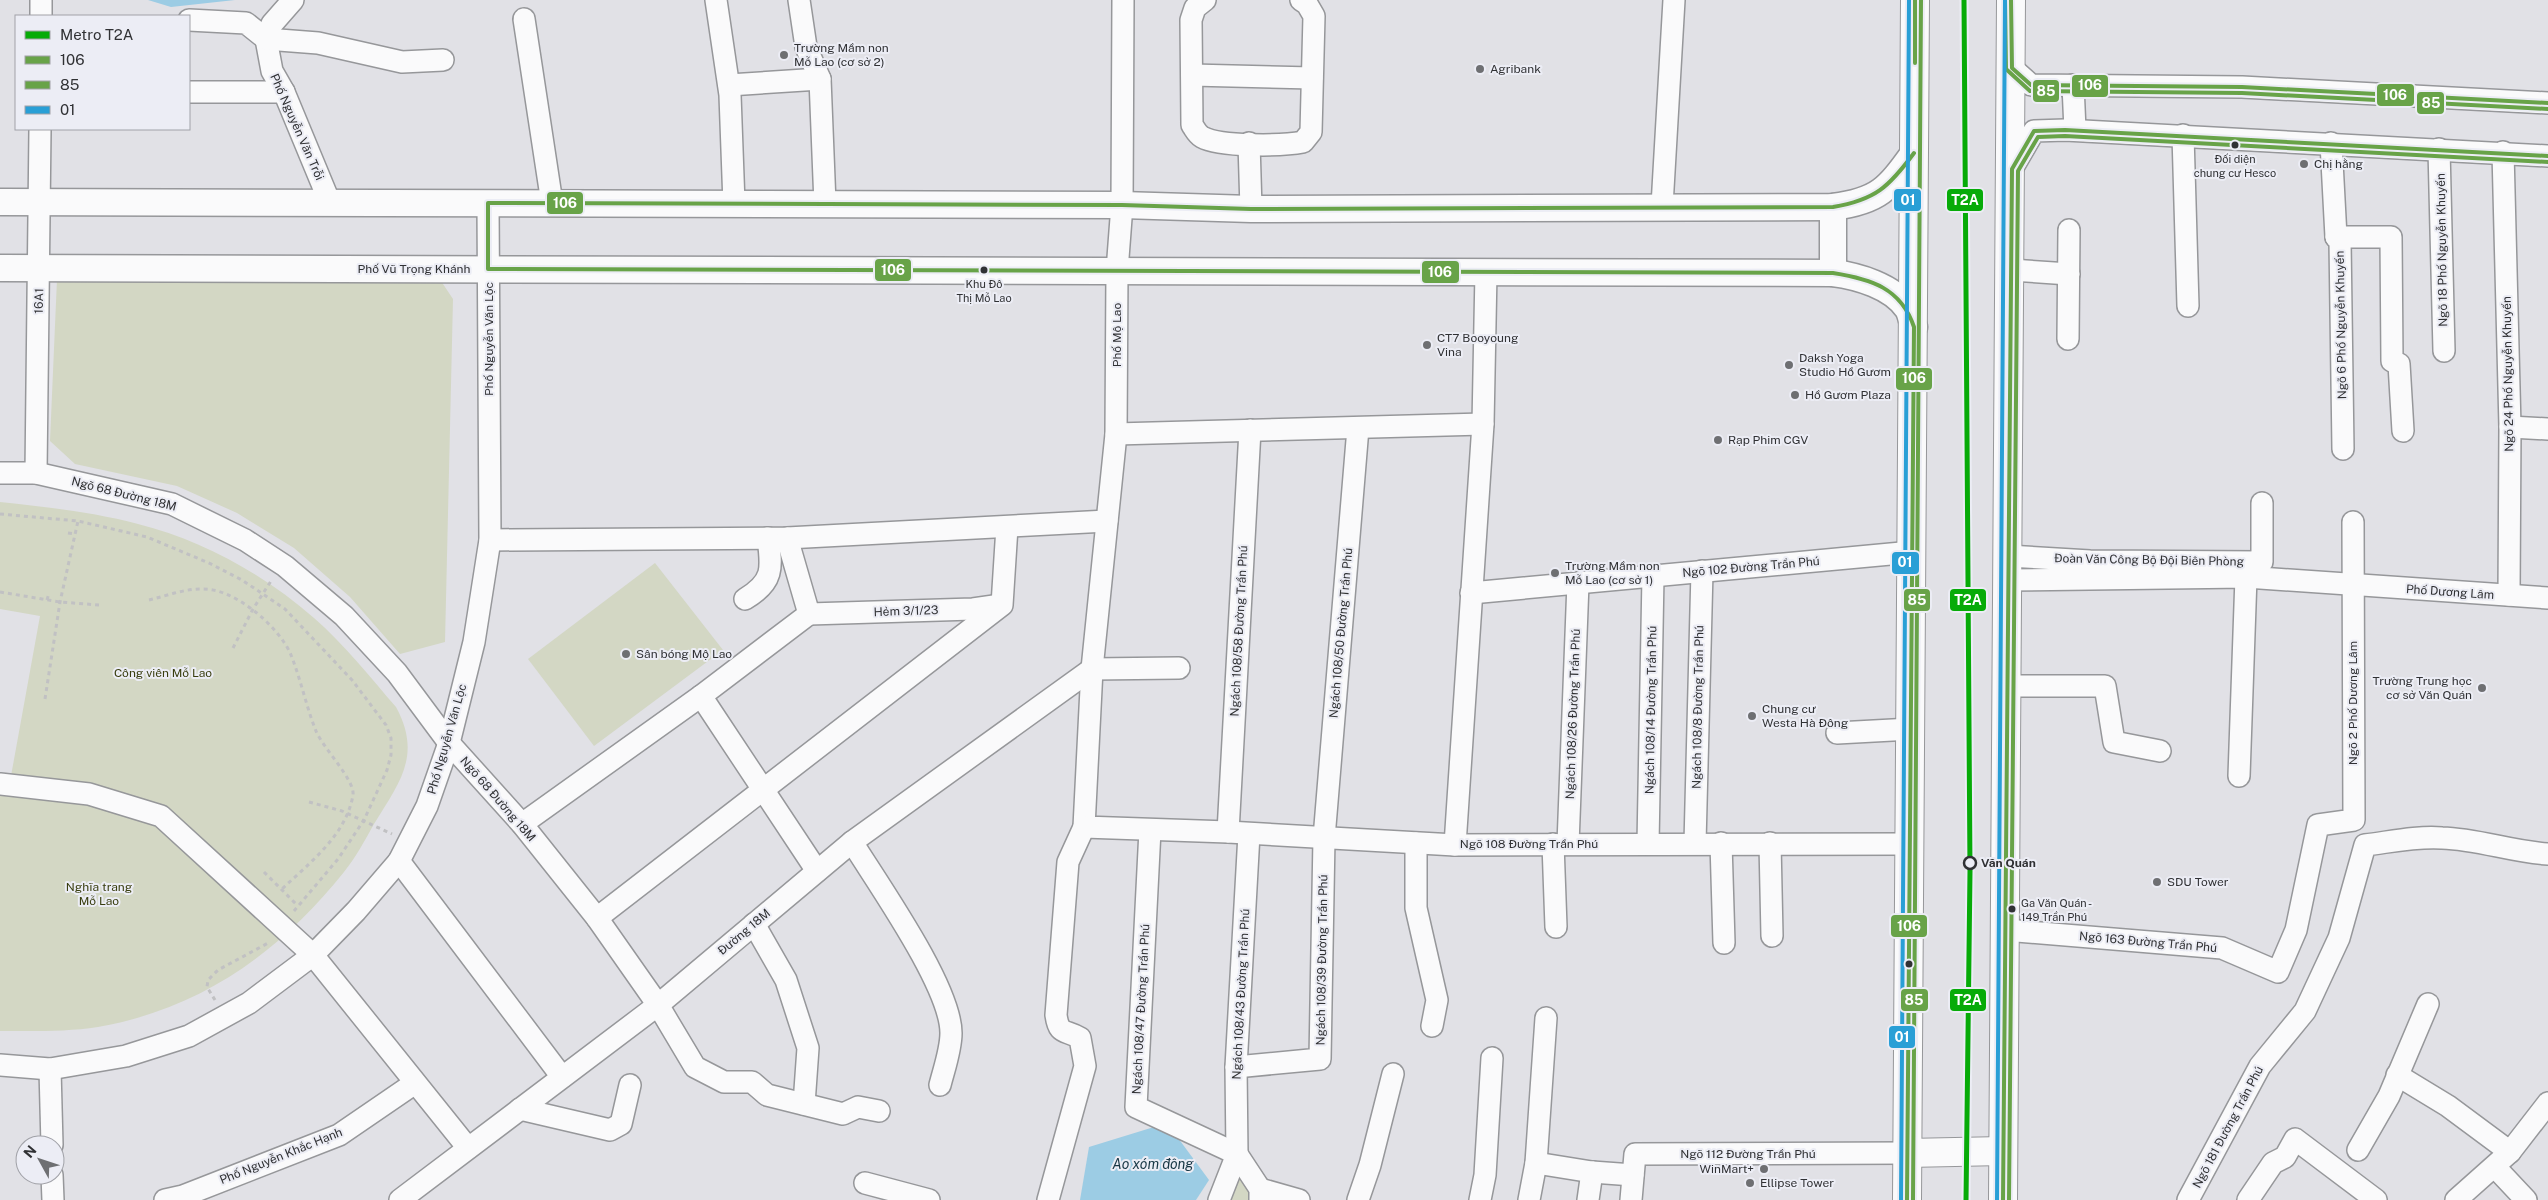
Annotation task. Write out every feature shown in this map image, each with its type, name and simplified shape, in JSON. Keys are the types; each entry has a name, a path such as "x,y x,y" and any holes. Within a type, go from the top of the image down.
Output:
{"highway":[{"path":"1907,1200 1915,0"},
{"path":"2003,1200 2012,169 2011,0"},
{"path":"1907,1153 2003,1151"}],"main road":[{"path":"0,202 1122,205 1251,209 1662,206 1833,207 1858,204 1874,197 1887,188 1914,153"},
{"path":"1833,207 1833,273"},
{"name":"Phố Vũ Trọng Khánh","path":"0,268 1833,273 1854,275 1874,283 1893,295 1908,309 1914,327"}],"street":[{"path":"41,0 41,15"},
{"path":"266,38 272,24 293,0"},
{"path":"716,0 729,85 734,204"},
{"path":"800,0 806,47 820,79 825,204"},
{"name":"Phố Mộ Lao","path":"1084,827 1092,668 1116,434 1117,271 1122,205 1123,0"},
{"path":"1205,0 1195,8 1191,20 1192,124 1199,136 1215,142 1289,145 1303,142 1311,132 1314,16 1307,4 1301,0"},
{"path":"1662,206 1674,0"},
{"path":"524,19 552,203"},
{"path":"190,20 246,23 266,38 318,43 402,62 443,60"},
{"name":"Phố Nguyễn Văn Trỗi","path":"266,38 272,71 284,92 330,203"},
{"path":"2012,68 2032,84 2242,87 2548,103"},
{"path":"1192,75 1312,78"},
{"path":"729,85 820,79"},
{"path":"2073,85 2075,130"},
{"path":"190,92 284,92"},
{"name":"16A1","path":"36,473 40,268 40,130"},
{"path":"2012,169 2034,131 2075,130 2503,152 2548,156"},
{"path":"2183,135 2188,306"},
{"path":"1249,143 1251,209"},
{"name":"Ngõ 6 Phố Nguyễn Khuyến","path":"2331,143 2336,237 2340,241 2343,449"},
{"name":"Ngõ 18 Phố Nguyễn Khuyến","path":"2439,149 2444,351"},
{"name":"Ngõ 24 Phố Nguyễn Khuyến","path":"2503,152 2510,427 2509,596"},
{"name":"Phố Nguyễn Văn Lộc","path":"0,1065 50,1069 126,1056 189,1036 249,1003 313,955 356,911 399,861 428,806 449,744 474,642 490,540 488,203"},
{"path":"2068,340 2069,230"},
{"path":"2336,237 2391,237 2392,361 2399,364 2403,431"},
{"path":"2010,270 2069,274"},
{"path":"1455,845 1483,424 1486,272"},
{"path":"1116,434 1483,424"},
{"path":"2510,427 2548,429"},
{"name":"Ngách 108/50 Đường Trần Phú","path":"1324,838 1358,428"},
{"name":"Ngách 108/58 Đường Trần Phú","path":"1228,832 1250,430"},
{"name":"Ngõ 68 Đường 18M","path":"0,473 36,473 172,504 246,540 283,564 344,616 397,673 449,744 522,824 597,918 658,1005 694,1067 724,1082 752,1082 767,1095 843,1114 858,1107 879,1111"},
{"name":"Đoàn Văn Công Bộ Đội Biên Phòng","path":"2008,568 2090,561 2262,562 2262,503"},
{"path":"490,540 778,538 1107,521"},
{"name":"Ngõ 2 Phố Dương Lâm","path":"2353,522 2354,820"},
{"path":"597,918 764,791 1002,605 1007,527"},
{"path":"745,599 762,587 770,574 771,560 778,538"},
{"path":"522,824 701,696 809,614 778,538"},
{"name":"Ngõ 102 Đường Trần Phú","path":"1471,594 1912,552"},
{"name":"Phố Dương Lâm","path":"2008,568 2246,577 2353,586 2548,598"},
{"name":"Ngách 108/8 Đường Trần Phú","path":"1695,844 1702,572"},
{"name":"Ngách 108/14 Đường Trần Phú","path":"1648,844 1653,576"},
{"path":"2239,776 2246,577"},
{"name":"Ngách 108/26 Đường Trần Phú","path":"1556,926 1578,583"},
{"name":"Hẻm 3/1/23","path":"809,614 973,609 1002,605"},
{"path":"1092,668 1179,668"},
{"name":"Đường 18M","path":"400,1200 658,1005 852,842 1092,668"},
{"path":"2007,686 2104,686 2114,742 2160,751"},
{"path":"701,696 816,871"},
{"path":"1837,733 1911,729"},
{"path":"0,784 89,794 161,816 313,955 468,1148"},
{"name":"Ngõ 163 Đường Trần Phú","path":"2005,930 2222,948 2278,972 2296,930 2318,825 2354,820"},
{"path":"1048,1200 1085,1066 1080,1038 1064,1033 1058,1026 1056,1015 1068,862 1084,827"},
{"name":"Ngõ 108 Đường Trần Phú","path":"1084,827 1228,832 1455,845 1909,844"},
{"name":"Ngách 108/47 Đường Trần Phú","path":"1150,830 1136,1107 1237,1154"},
{"name":"Ngách 108/43 Đường Trần Phú","path":"1237,1154 1236,1067 1249,834"},
{"name":"Ngõ 181 Đường Trần Phú","path":"2188,1200 2260,1066 2305,1010 2338,938 2365,845 2441,837 2497,844 2526,853 2548,854"},
{"name":"Ngách 108/39 Đường Trần Phú","path":"1236,1067 1320,1059 1324,838"},
{"path":"852,842 919,951 936,983 950,1020 951,1034 940,1085"},
{"path":"1722,843 1724,943"},
{"path":"1770,843 1772,936"},
{"path":"1416,844 1416,908 1437,1000 1432,1026"},
{"path":"399,861 562,1077"},
{"path":"754,924 786,980 808,1048 804,1104"},
{"path":"2358,1150 2374,1124 2428,1004"},
{"path":"1529,1200 1536,1163 1546,1018"},
{"path":"1480,1200 1485,1175 1492,1058"},
{"path":"50,1069 52,1135"},
{"path":"1358,1200 1370,1164 1393,1074"},
{"path":"2397,1075 2448,1106 2510,1152"},
{"name":"Phố Nguyễn Khắc Hạnh","path":"178,1199 339,1135 415,1083"},
{"path":"520,1109 610,1130 621,1124 630,1085"},
{"path":"2456,1200 2510,1152 2548,1103"},
{"path":"2248,1200 2273,1163 2284,1157 2295,1139 2376,1200"},
{"name":"Ngõ 112 Đường Trần Phú","path":"1631,1200 1635,1154 1907,1153"},
{"path":"1237,1154 1260,1194 1299,1200"},
{"path":"1219,1200 1237,1154"},
{"path":"1536,1163 1592,1172 1633,1174"},
{"path":"2495,1167 2526,1200"},
{"path":"1588,1200 1592,1172"},
{"path":"865,1183 929,1200"},
{"path":"52,1185 53,1200"}],"path":[{"path":"0,514 78,521 147,537 182,550 242,580 285,609 335,662 386,725 392,738 391,755 387,770 364,820 338,860 298,906 284,927 249,956 218,970 208,980 207,987 225,1016"},
{"path":"44,699 60,602 78,521"},
{"path":"68,533 75,534"},
{"path":"233,648 253,609 283,564"},
{"path":"57,585 64,586"},
{"path":"149,600 186,591 215,590 228,594 253,609 268,624 290,653 316,731 326,749 353,785 353,795 340,829 329,843 281,890"},
{"path":"0,592 60,602 99,605"},
{"path":"47,600 49,593"},
{"path":"309,802 364,820 409,842"},
{"path":"264,872 298,906"}],"green space":[{"path":"57,279 441,281 453,299 445,642 400,654 350,597 294,548 237,513 177,486 75,464 50,441"},
{"name":"Công viên Mỗ Lao","path":"0,502 87,513 138,524 186,539 232,561 275,587 325,628 396,707 404,724 407,740 407,754 399,781 360,848 344,872 293,927 236,973 204,991 171,1006 136,1018 98,1027 86,1029 0,1031 0,776 11,776 40,616 0,609"},
{"name":"Sân bóng Mộ Lao","path":"655,563 723,650 594,746 528,659"},
{"path":"1237,1154 1260,1200 1219,1200"}],"water":[{"path":"148,0 235,0 171,7"},
{"name":"Ao xóm đông","path":"1167,1123 1209,1180 1196,1200 1080,1200 1089,1147"}],"metro line":[{"name":"T2A","path":"1964,0 1970,871 1966,1200"}],"transit line":[{"name":"01","path":"1901,1200 1909,0"},
{"name":"106","path":"1915,0 1915,63"},
{"name":"85","path":"1913,1200 1921,0"},
{"name":"85","path":"2005,0 2006,69 2030,91 2242,93 2548,109"},
{"name":"01","path":"1997,1200 2005,0"},
{"name":"106","path":"2011,0 2012,68 2031,85 2242,87 2548,103"},
{"name":"106","path":"2003,1200 2012,169 2034,131 2065,130 2548,156"},
{"name":"85","path":"2009,1200 2018,171 2038,137 2065,136 2548,162"},
{"name":"106","path":"1907,1200 1914,327 1908,314 1893,294 1872,282 1833,273 488,269 488,203 1122,205 1251,209 1833,207 1860,200 1880,190 1897,175 1914,153"}],"place":[{"name":"Trường Mầm non Mỗ Lao (cơ sở 2)","path":"784,55"},
{"name":"Agribank","path":"1480,69"},
{"name":"Đối diện chung cư Hesco","path":"2235,145"},
{"name":"Chị hằng","path":"2304,164"},
{"name":"Khu Đô Thị Mỗ Lao","path":"984,270"},
{"name":"CT7 Booyoung Vina","path":"1427,345"},
{"name":"Daksh Yoga Studio Hồ Gươm","path":"1789,365"},
{"name":"Hồ Gươm Plaza","path":"1795,395"},
{"name":"Rạp Phim CGV","path":"1718,440"},
{"name":"Trường Mầm non Mỗ Lao (cơ sở 1)","path":"1555,573"},
{"name":"Sân bóng Mộ Lao","path":"626,654"},
{"name":"Trường Trung học cơ sở Văn Quán","path":"2482,688"},
{"name":"Chung cư Westa Hà Đông","path":"1752,716"},
{"name":"Văn Quán","path":"1970,863"},
{"name":"SDU Tower","path":"2157,882"},
{"name":"Ga Văn Quán - 149 Trần Phú","path":"2012,909"},
{"name":"WinMart+","path":"1764,1169"},
{"name":"Ellipse Tower","path":"1750,1183"}],"park label":[{"name":"Nghĩa trang Mỗ Lao","path":"99,894"}]}
